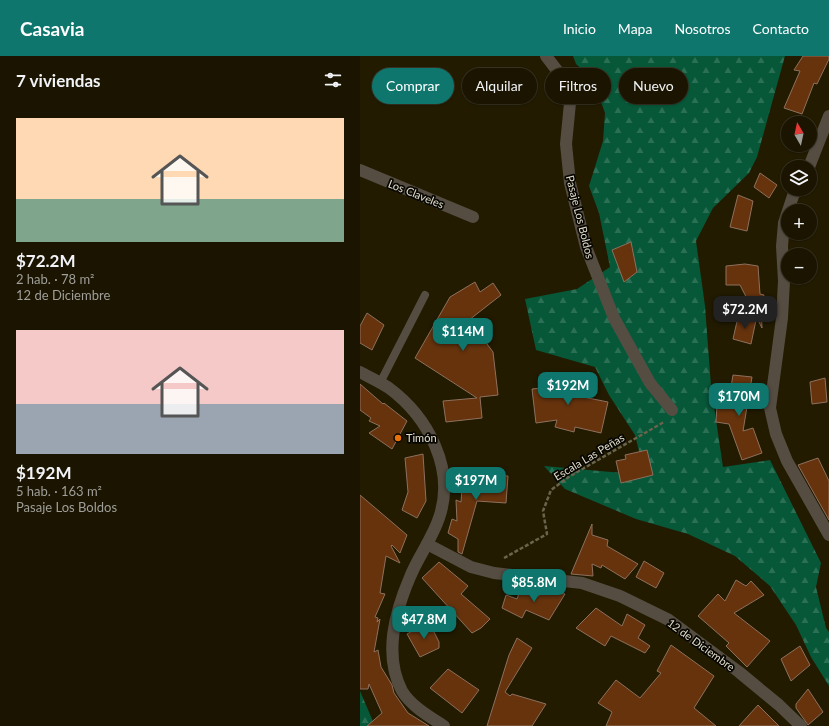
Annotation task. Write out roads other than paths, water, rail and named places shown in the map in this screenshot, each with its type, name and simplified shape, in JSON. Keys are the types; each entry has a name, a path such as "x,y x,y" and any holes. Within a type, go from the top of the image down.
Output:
{"street":[{"name":"Pasaje Los Boldos","path":"546,56 559,73 570,104 566,144 570,183 586,247 614,318 650,383 672,410"},
{"path":"813,160 829,116"},
{"name":"Los Claveles","path":"360,170 473,217"},
{"path":"793,196 784,223 782,246 784,281 782,318 770,408 776,434 787,461 829,535"},
{"path":"360,372 389,389 414,411 434,439 443,470 444,491 440,517 410,577 394,619 392,647 395,673 403,692 422,711 444,726"},
{"name":"12 de Diciembre","path":"427,544 470,567 494,573 582,583 620,596 669,620 739,672 780,705 802,726"}],"lane":[{"path":"380,383 425,295"}],"place":[{"name":"Timón","path":"398,438"}]}
